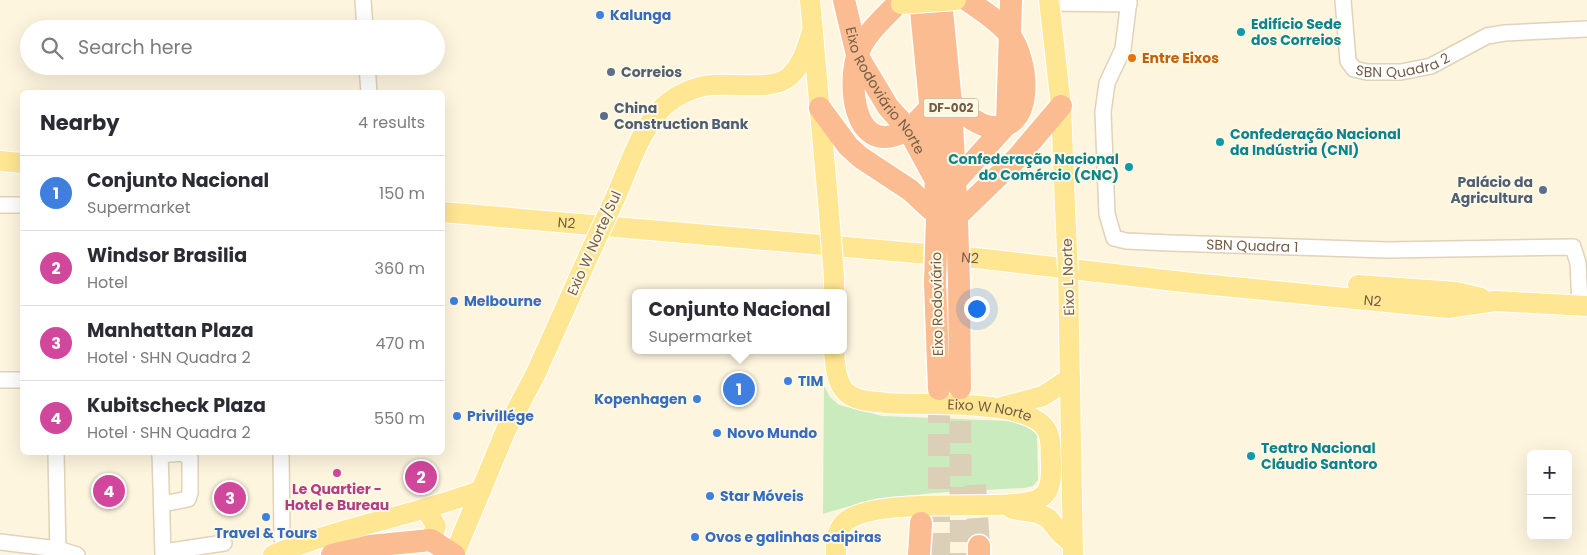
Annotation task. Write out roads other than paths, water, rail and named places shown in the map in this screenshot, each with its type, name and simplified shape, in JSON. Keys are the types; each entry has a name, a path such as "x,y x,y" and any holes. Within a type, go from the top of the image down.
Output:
{"highway":[{"name":"Eixo Rodoviário Norte","path":"844,0 857,55 888,107 908,129 945,180"},
{"name":"Eixo Rodoviário Norte","path":"941,0 940,106 947,218"},
{"path":"945,180 1007,124 1021,108 1026,85 1020,54 1009,34 967,0"},
{"path":"1009,34 1011,0"},
{"name":"Eixo Rodoviário Norte","path":"901,2 940,106"},
{"path":"901,2 864,41 857,55 852,72 852,88 854,105 864,126 872,133 891,136 908,129 940,106 986,126 1007,124"},
{"path":"820,108 848,146 860,157 910,190 947,218 1016,159 1061,106"},
{"name":"Eixo Rodoviário","path":"947,218 959,282 959,310 949,389 936,326 935,283 947,218"},
{"path":"920,555 921,523"},
{"path":"332,555 370,546 432,540 454,555"}],"main road":[{"path":"810,0 834,285"},
{"path":"901,2 956,0"},
{"name":"Eixo L Norte","path":"1050,2 1061,106 1068,271 1073,549"},
{"name":"Exio W Norte/Sul","path":"454,555 479,491 648,125 665,106 697,88 712,84 778,84 789,77 803,59 813,29"},
{"path":"0,161 20,163"},
{"path":"0,173 20,175"},
{"name":"N2","path":"445,199 519,211 985,259 1192,283 1448,308 1495,302 1583,305"},
{"path":"445,212 484,215 519,211"},
{"name":"N2","path":"519,211 1278,279 1456,292 1495,302"},
{"path":"1192,283 1202,277 1268,282 1278,279"},
{"path":"1326,283 1336,288 1365,291 1373,300"},
{"name":"Eixo W Norte","path":"835,354 838,378 846,392 862,400 907,404 1002,407 1036,418 1046,428 1050,438 1051,475 1049,489 1044,496 1026,502 997,506 908,507 860,513 843,524 837,533 836,555"},
{"path":"1002,407 1044,396 1070,378"},
{"path":"279,553 367,523 426,509 479,491"},
{"path":"997,506 1037,513 1048,518 1073,549"},
{"path":"426,509 436,526 432,540"}],"street":[{"path":"363,0 364,20"},
{"name":"SBN Quadra 2","path":"1343,0 1347,56 1354,69 1367,72 1417,70 1436,64 1487,36 1505,32 1587,29"},
{"path":"1050,2 1129,2"},
{"name":"SBN Quadra 1","path":"1129,2 1123,48 1107,83 1103,112 1107,214 1114,238 1126,241 1357,250 1573,247 1578,262 1583,305"},
{"path":"368,75 369,90"},
{"path":"0,205 20,205"},
{"path":"0,380 20,380"},
{"path":"56,455 58,552"},
{"path":"160,455 163,554 224,543"},
{"path":"162,504 188,499 190,493 190,458 185,455"},
{"path":"279,553 282,538 281,455"},
{"path":"0,542 77,555"}],"tunnel":[{"path":"960,388 961,555"},
{"path":"939,389 939,555"},
{"path":"975,485 979,546"}],"place":[{"name":"Kalunga","path":"600,15"},
{"name":"Edifício Sede dos Correios","path":"1241,32"},
{"name":"Entre Eixos","path":"1132,58"},
{"name":"Correios","path":"611,72"},
{"name":"China Construction Bank","path":"604,116"},
{"name":"Confederação Nacional da Indústria (CNI)","path":"1220,142"},
{"name":"Confederação Nacional do Comércio (CNC)","path":"1129,167"},
{"name":"Palácio da Agricultura","path":"1543,190"},
{"name":"Melbourne","path":"454,301"},
{"name":"TIM","path":"788,381"},
{"name":"Conjunto Nacional","path":"739,389"},
{"name":"Kopenhagen","path":"697,399"},
{"name":"Privillége","path":"457,416"},
{"name":"Novo Mundo","path":"717,433"},
{"name":"Teatro Nacional Cláudio Santoro","path":"1251,456"},
{"name":"Le Quartier - Hotel e Bureau","path":"337,473"},
{"name":"Windsor Brasilia","path":"421,477"},
{"name":"Kubitscheck Plaza","path":"109,491"},
{"name":"Star Móveis","path":"710,496"},
{"name":"Manhattan Plaza","path":"230,498"},
{"name":"Travel & Tours","path":"266,517"},
{"name":"Ovos e galinhas caipiras","path":"695,537"}]}
